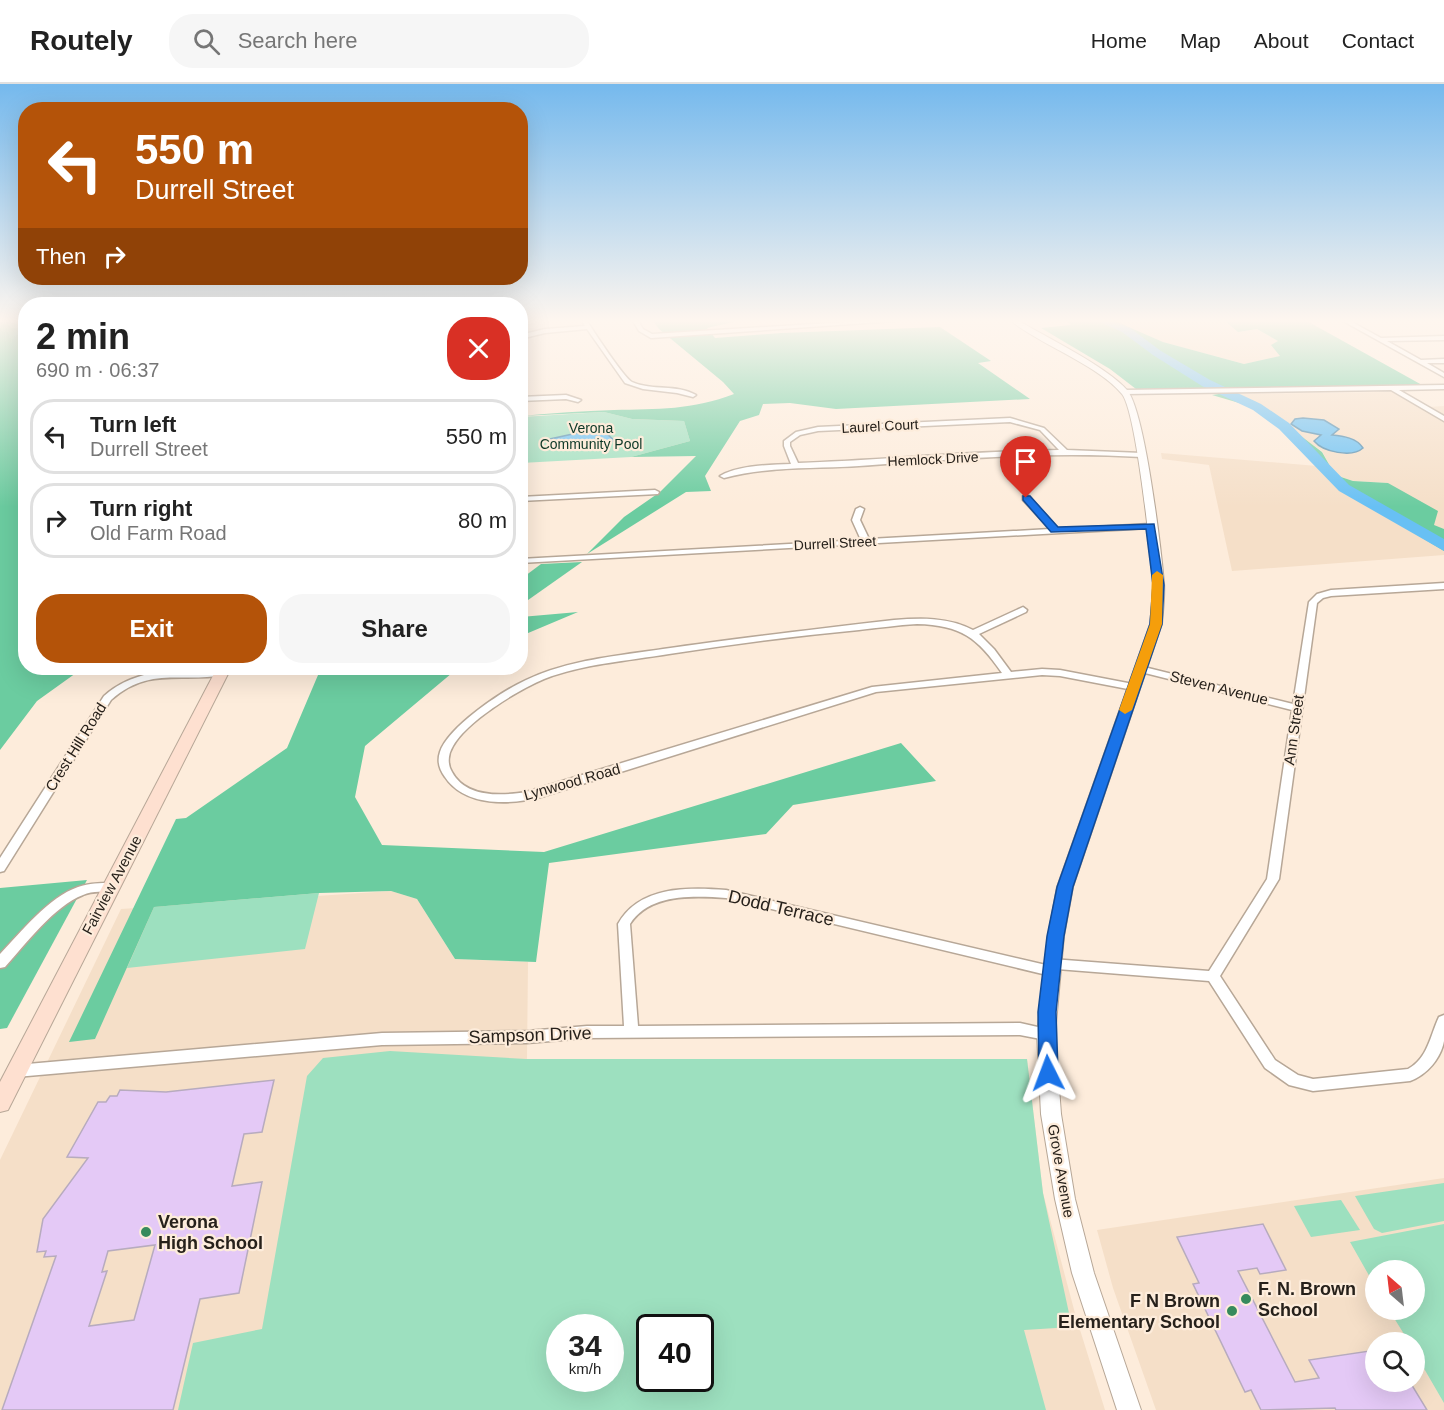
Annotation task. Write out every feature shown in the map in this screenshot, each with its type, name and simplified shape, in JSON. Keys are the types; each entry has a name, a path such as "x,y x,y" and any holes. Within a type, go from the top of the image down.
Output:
{"main road":[{"name":"Fairview Avenue","path":"0,1103 220,675"}],"street":[{"path":"630,383 682,391 693,395"},
{"path":"1112,383 1125,392 1444,387"},
{"path":"1394,389 1444,419"},
{"name":"Grove Avenue","path":"1125,392 1134,411 1142,455 1159,585 1156,624 1065,887 1052,968 1046,1034 1051,1114 1065,1199 1083,1274 1129,1410"},
{"path":"528,399 566,397 578,400"},
{"name":"Laurel Court","path":"796,467 787,441 798,433 818,429 1010,420 1028,423 1042,429 1065,452"},
{"name":"Hemlock Drive","path":"724,476 737,471 1065,452 1093,451 1142,455"},
{"path":"528,499 655,492"},
{"path":"1026,498 1055,530"},
{"path":"860,509 856,520 866,541"},
{"name":"Durrell Street","path":"528,561 1150,526"},
{"name":"Ann Street","path":"1214,976 1273,879 1313,602 1330,593 1444,586"},
{"path":"973,634 1023,610"},
{"name":"Lynwood Road","path":"1008,675 986,643 973,634 951,625 925,622 789,632 567,668 519,687 465,728 448,746 444,759 445,771 455,784 476,794 505,798 527,796 875,689 1052,672 1133,687"},
{"name":"Steven Avenue","path":"1140,669 1297,708"},
{"name":"Crest Hill Road","path":"0,868 107,698 114,691 131,682 164,675"},
{"path":"0,963 74,894 89,888 111,887"},
{"name":"Dodd Terrace","path":"631,1032 624,924 634,909 654,898 698,893 726,894 1052,968 1214,976"},
{"path":"1214,976 1270,1064 1284,1076 1304,1084 1410,1075 1417,1072 1428,1061 1444,1021"},
{"name":"Sampson Drive","path":"16,1071 382,1039 527,1037 631,1032 1020,1029 1046,1034"}],"shaded area":[{"path":"1393,392 1429,407 1444,406 1444,529 1434,526 1388,483 1353,481 1335,475 1322,451 1235,394"},
{"path":"1161,453 1317,466 1444,549 1444,555 1232,571 1209,465 1162,459"},
{"name":"Verona High School","path":"391,891 417,899 455,959 528,962 527,1059 1027,1059 1043,1193 1076,1317 1105,1410 0,1410 0,1160 121,909"},
{"name":"F. N. Brown School","path":"1444,1178 1444,1410 1156,1410 1113,1288 1097,1230"}],"green space":[{"path":"0,383 18,383 18,675 73,675 37,701 0,750"},
{"path":"724,383 1007,383 1030,399 836,409 790,403 763,404 759,415 740,421 705,476 711,491 686,492 587,554 624,517 660,492 696,456 631,457 690,441 684,421 632,419 604,412 528,416 675,408 704,403 734,394"},
{"path":"1128,383 1418,383 1422,385 1136,389"},
{"path":"1232,392 1256,402 1322,452 1335,475 1353,481 1388,483 1438,511 1434,525 1444,529 1444,551 1336,486 1278,425 1246,405 1212,395"},
{"name":"Verona Community Pool","path":"604,412 632,419 684,421 690,441 631,457 528,463 528,417"},
{"path":"582,562 528,600 528,574 541,564"},
{"path":"578,612 528,633 528,616"},
{"path":"318,675 450,675 365,746 355,797 382,845 544,852 901,743 936,781 793,805 766,834 549,863 536,962 455,959 417,899 391,891 319,893 154,907 95,1039 69,1042 176,819 186,818 287,748"},
{"path":"87,880 7,1028 0,1029 0,888"},
{"path":"319,893 305,949 127,968 154,907"},
{"name":"Verona High School","path":"390,1051 526,1059 1027,1059 1043,1193 1072,1327 1024,1330 1046,1410 178,1410 193,1343 262,1329 307,1076 323,1058"},
{"path":"1444,1183 1444,1221 1382,1233 1374,1229 1355,1196"},
{"path":"1341,1200 1360,1230 1311,1237 1294,1206"},
{"path":"1444,1224 1444,1403 1425,1370 1425,1332 1403,1332 1395,1320 1425,1320 1425,1260 1365,1260 1365,1268 1350,1242"}],"water":[{"path":"1295,419 1324,420 1339,429 1332,435 1353,440 1363,448 1352,453 1345,453 1331,451 1318,445 1314,441 1321,435 1302,431 1291,424"},
{"path":"600,428 615,441 602,443 597,439 560,447 550,439"}],"building":[{"name":"Verona High School","path":"274,1080 262,1132 244,1134 232,1186 262,1182 239,1293 200,1299 173,1410 2,1410 56,1256 44,1257 46,1251 37,1252 43,1219 88,1158 67,1157 98,1102 106,1102 110,1096 117,1096 120,1090 166,1092","holes":["155,1245 134,1320 89,1326 107,1271 102,1272 108,1251"]},
{"name":"F N Brown Elementary School","path":"1263,1224 1286,1270 1260,1274 1257,1268 1238,1271 1295,1382 1319,1378 1309,1360 1365,1352 1365,1392 1416,1392 1427,1410 1336,1410 1335,1408 1261,1410 1251,1390 1245,1392 1193,1284 1199,1283 1177,1237"}],"waterway":[{"path":"1206,383 1257,407 1284,426 1344,488 1444,546"}],"slow traffic":[{"path":"1125,710 1156,624 1159,585 1157,575"}],"place":[{"name":"Verona High School","path":"146,1232"},
{"name":"F. N. Brown School","path":"1246,1299"},
{"name":"F N Brown Elementary School","path":"1232,1311"}],"route":[{"path":"1026,498 1055,530 1150,526 1159,585 1156,624 1065,887 1056,936 1047,1012 1048,1073"}]}
